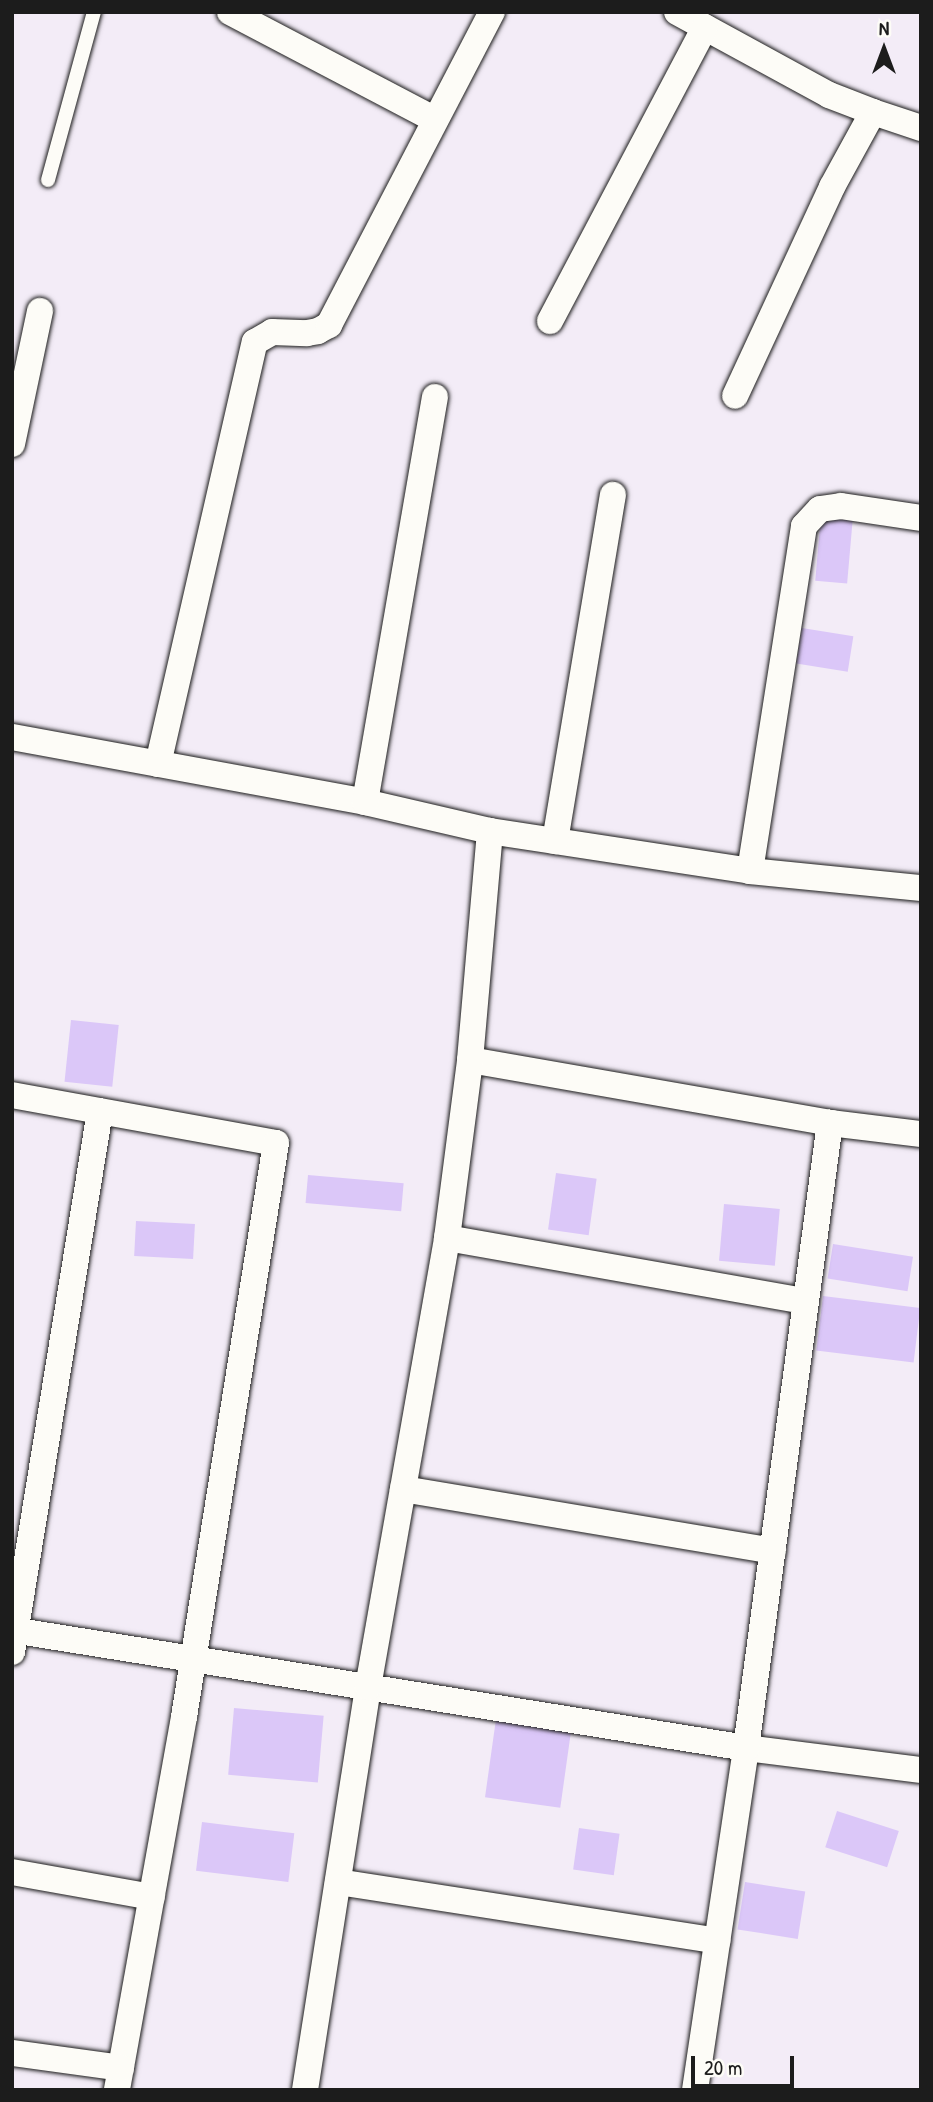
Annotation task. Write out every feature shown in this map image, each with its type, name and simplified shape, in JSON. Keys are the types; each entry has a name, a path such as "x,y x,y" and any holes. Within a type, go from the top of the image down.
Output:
{"street":[{"path":"230,12 434,119"},
{"path":"158,764 255,342 272,332 307,333 329,325 492,12"},
{"path":"677,12 830,95 921,128"},
{"path":"550,321 705,27"},
{"path":"736,396 832,187 873,112"},
{"path":"12,444 40,311"},
{"path":"365,802 435,397"},
{"path":"555,841 613,495"},
{"path":"750,871 804,526 820,509 841,506 921,517"},
{"path":"12,737 365,802 490,831 750,871 921,888"},
{"path":"305,2090 368,1687 447,1238 470,1060 490,831"},
{"path":"470,1060 830,1124 921,1134"},
{"path":"12,1096 276,1143 193,1658 119,2079 12,2053"},
{"path":"100,1111 13,1637 193,1658 746,1748 921,1770"},
{"path":"695,2090 746,1748 830,1124"},
{"path":"447,1238 806,1301"},
{"path":"403,1489 772,1551"},
{"path":"12,1872 152,1897"},
{"path":"338,1882 717,1941"}],"lane":[{"path":"48,180 94,12"}],"building":[{"path":"821,515 853,518 847,584 815,581"},
{"path":"802,628 853,636 848,672 796,664"},
{"path":"71,1020 119,1025 112,1087 65,1082"},
{"path":"556,1173 597,1179 589,1235 548,1229"},
{"path":"308,1175 404,1183 401,1211 306,1203"},
{"path":"724,1204 780,1209 775,1266 719,1261"},
{"path":"136,1221 195,1224 193,1259 134,1256"},
{"path":"833,1244 913,1257 908,1291 828,1279"},
{"path":"823,1296 920,1308 914,1363 816,1351"},
{"path":"234,1708 324,1716 318,1783 228,1775"},
{"path":"496,1719 571,1730 560,1808 485,1797"},
{"path":"837,1811 899,1831 887,1867 825,1847"},
{"path":"202,1822 294,1833 288,1882 196,1871"},
{"path":"579,1828 620,1834 614,1875 573,1870"},
{"path":"745,1882 805,1892 798,1939 737,1929"}]}
